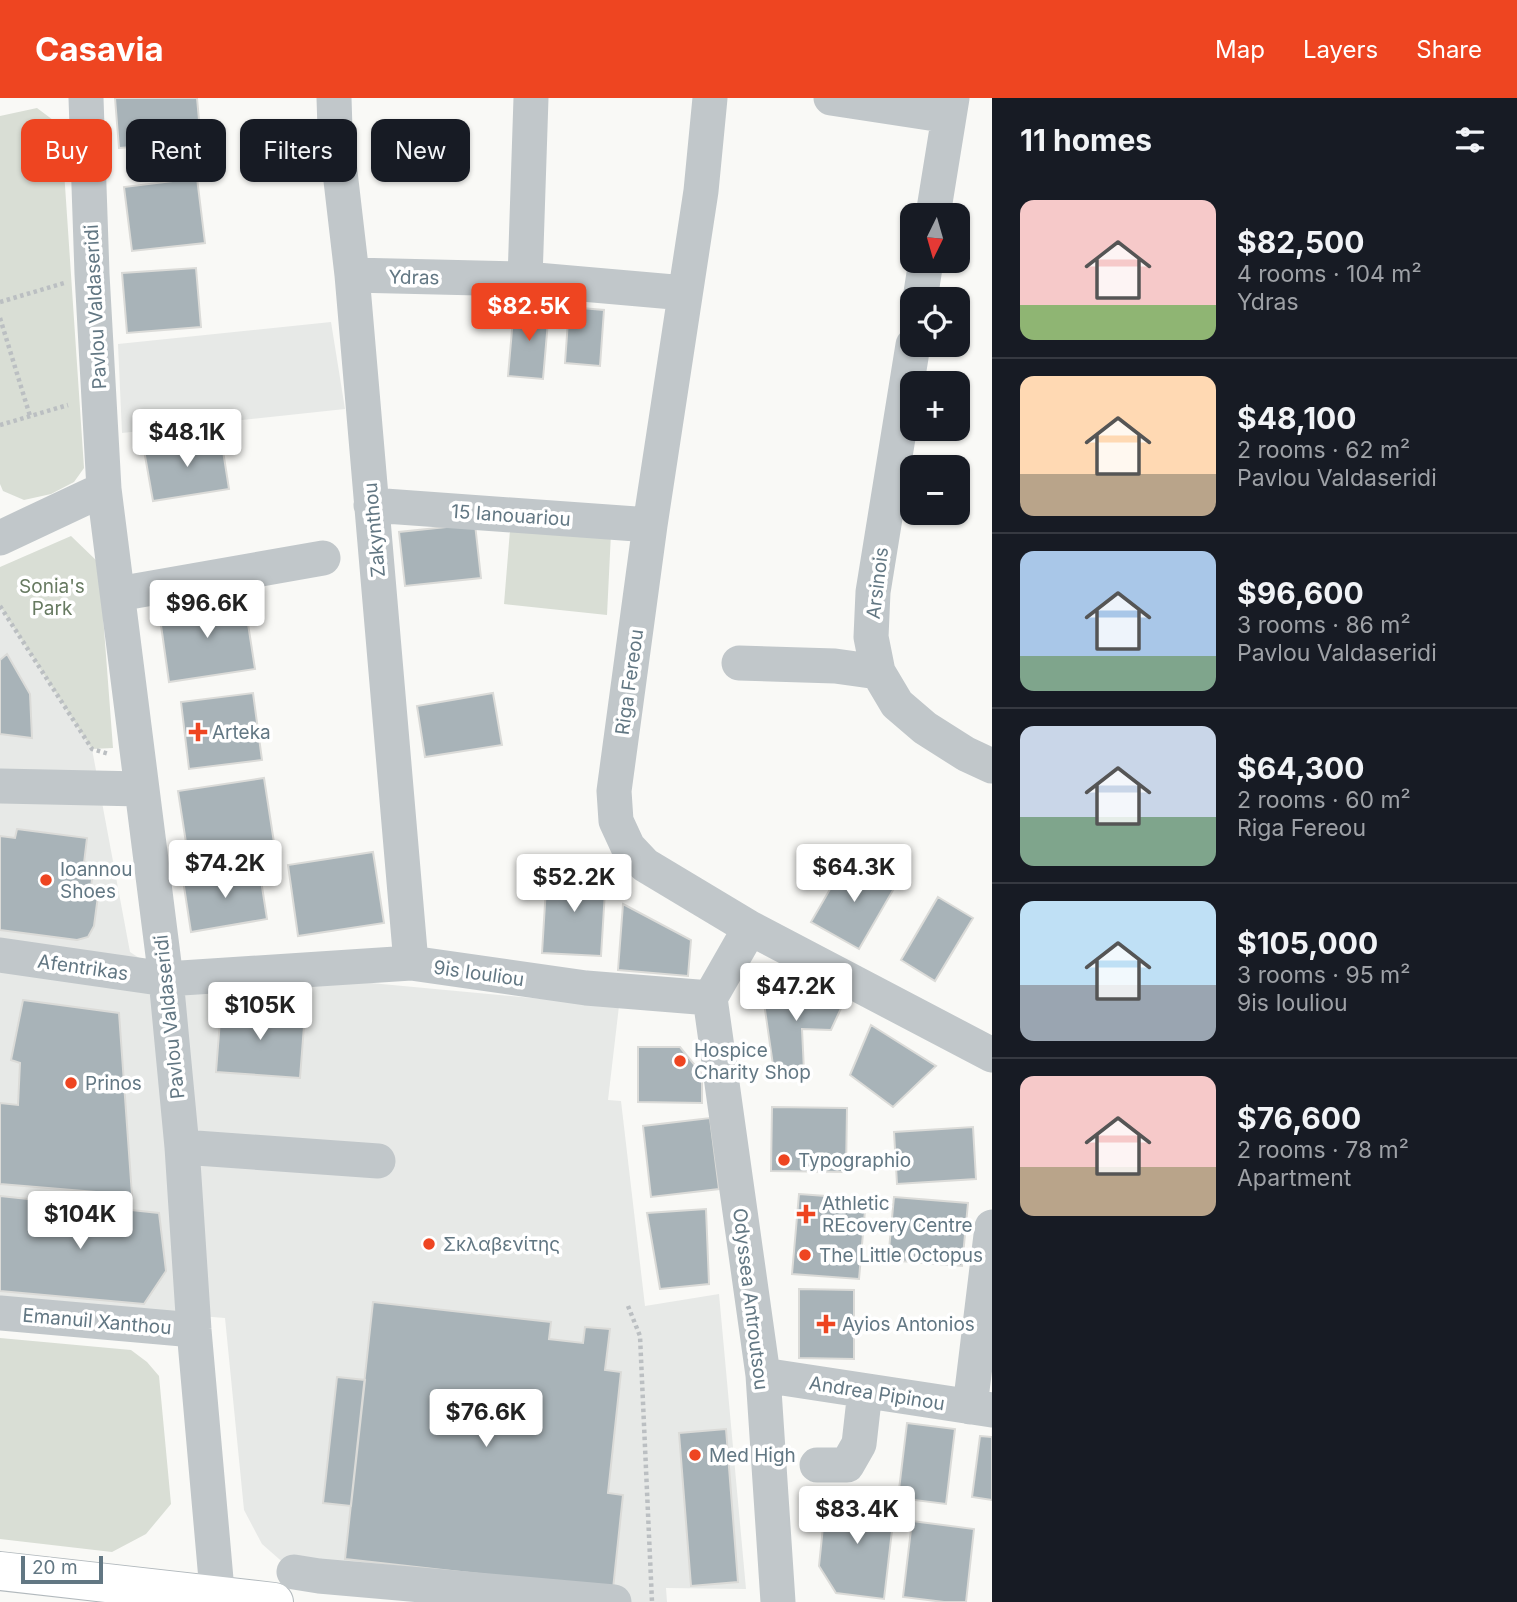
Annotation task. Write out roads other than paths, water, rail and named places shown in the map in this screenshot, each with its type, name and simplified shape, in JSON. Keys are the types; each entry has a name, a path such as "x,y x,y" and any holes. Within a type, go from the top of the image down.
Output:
{"main road":[{"path":"0,1571 218,1599 284,1587"}],"street":[{"name":"Pavlou Valdaseridi","path":"86,98 92,274 104,489 166,979 183,1147 194,1329 218,1599"},
{"name":"Zakynthou","path":"334,98 335,129 352,275 411,963"},
{"path":"525,279 531,98"},
{"name":"Riga Fereou","path":"710,98 701,191 650,525 614,791 616,821 628,847 645,866 750,928 992,1055"},
{"path":"831,98 951,107 935,203"},
{"name":"Ydras","path":"352,275 525,279 685,293"},
{"name":"Arsinois","path":"911,357 873,592 871,637 878,671 897,704 925,728 966,754 992,766"},
{"path":"0,538 104,489"},
{"name":"15 Ianouariou","path":"371,505 650,525"},
{"path":"118,594 323,558"},
{"path":"740,663 835,666 878,671"},
{"path":"0,786 141,776"},
{"path":"710,998 750,928"},
{"name":"Afentrikas","path":"0,955 166,979"},
{"name":"9is Iouliou","path":"166,979 411,963 586,988 710,998"},
{"name":"Odyssea Antroutsou","path":"710,998 763,1375 778,1602"},
{"path":"183,1147 378,1161"},
{"path":"981,1408 992,1227"},
{"name":"Emanuil Xanthou","path":"0,1313 194,1329"},
{"name":"Andrea Pipinou","path":"763,1375 981,1408"},
{"path":"817,1465 847,1465 859,1444 865,1391"},
{"path":"284,1587 318,1576 614,1602"}],"place":[{"name":"Arteka","path":"198,732"},
{"name":"Ioannou Shoes","path":"46,880"},
{"name":"Hospice Charity Shop","path":"680,1061"},
{"name":"Prinos","path":"71,1083"},
{"name":"Typographio","path":"784,1160"},
{"name":"Athletic REcovery Centre","path":"806,1214"},
{"name":"Σκλαβενίτης","path":"429,1244"},
{"name":"The Little Octopus","path":"805,1255"},
{"name":"Ayios Antonios","path":"826,1324"},
{"name":"Med High","path":"695,1455"}],"park label":[{"name":"Sonia's Park","path":"52,597"}]}
